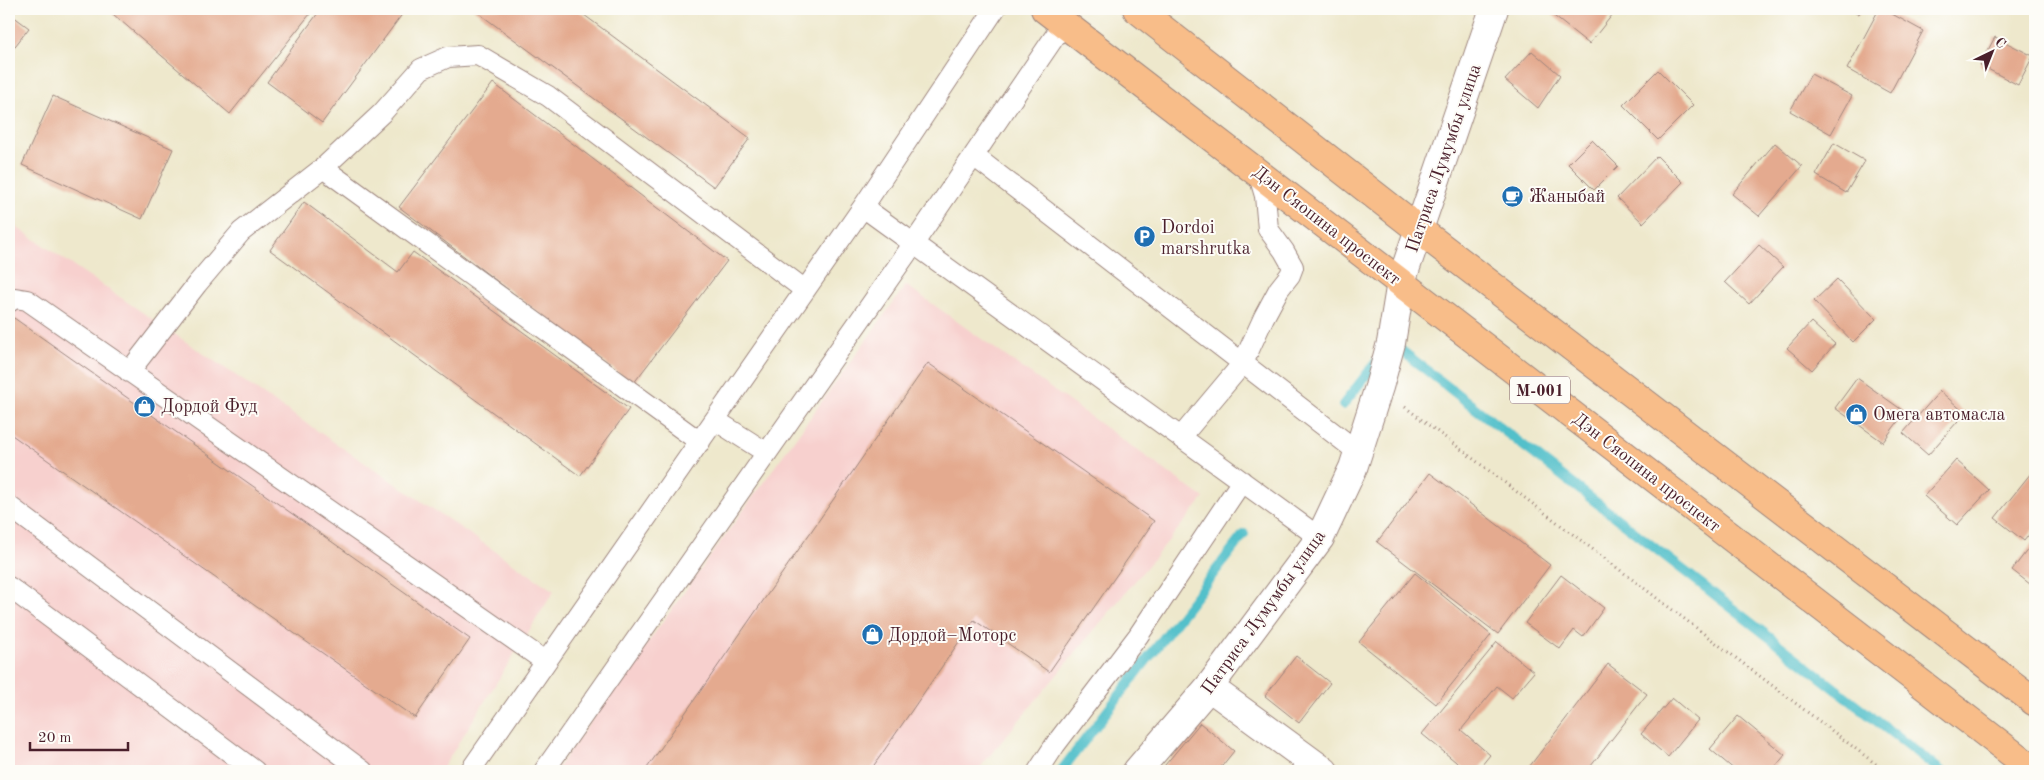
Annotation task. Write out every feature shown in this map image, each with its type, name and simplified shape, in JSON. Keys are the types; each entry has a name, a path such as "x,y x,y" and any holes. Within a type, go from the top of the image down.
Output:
{"main road":[{"name":"M-001","path":"1137,9 1418,229 2035,702"},
{"name":"Дэн Сяопина проспект","path":"1055,16 2035,771"}],"street":[{"name":"Патриса Лумумбы улица","path":"1137,771 1210,687 1320,538 1353,468 1391,343 1401,282 1494,9"},
{"path":"1210,687 1324,771"}],"lane":[{"path":"470,771 863,207 995,9"},
{"path":"544,771 974,156 1055,16"},
{"path":"129,372 197,284 241,232 323,168 382,113 421,68 448,57 478,55 548,96 805,290"},
{"path":"974,156 1358,452"},
{"path":"323,168 700,442"},
{"path":"1181,437 1243,363 1264,317 1293,267 1268,229 1265,196 1258,172"},
{"path":"863,207 1320,538"},
{"path":"9,302 15,298 27,300 546,662"},
{"path":"715,420 767,452"},
{"path":"1038,771 1055,745 1138,636 1242,481"},
{"path":"9,506 363,771"},
{"path":"9,586 243,767"}],"path":[{"path":"1379,387 1885,771"}],"shaded area":[{"name":"Дордой Фуд","path":"9,222 554,591 441,771 9,771"},
{"name":"Дордой–Моторс","path":"906,285 1204,498 977,771 555,771"}],"building":[{"path":"107,9 214,9 217,11 219,9 314,9 230,114"},
{"path":"321,9 406,9 322,123 267,82"},
{"path":"473,9 576,9 750,138 714,187"},
{"path":"1545,9 1617,9 1589,44"},
{"path":"1850,9 1862,9 1859,14"},
{"path":"1879,9 1883,9 1923,31 1890,93 1847,69"},
{"path":"9,13 29,28 9,54"},
{"path":"1995,37 2033,56 2018,85 1980,65"},
{"path":"1532,51 1560,75 1538,108 1505,80"},
{"path":"1658,70 1693,105 1658,140 1623,105"},
{"path":"1811,74 1852,96 1831,134 1790,111"},
{"path":"493,83 727,261 633,384 399,207"},
{"path":"53,96 173,149 142,219 22,165"},
{"path":"1592,140 1618,166 1594,190 1568,164"},
{"path":"1775,143 1802,166 1759,216 1732,194"},
{"path":"1834,143 1865,161 1846,193 1816,175"},
{"path":"1657,156 1683,182 1643,223 1617,198"},
{"path":"304,202 398,272 413,252 629,409 580,476 270,250"},
{"path":"1759,245 1783,267 1749,304 1725,282"},
{"path":"1837,279 1876,319 1853,342 1814,301"},
{"path":"14,318 470,639 415,718 9,433 9,325"},
{"path":"1811,322 1835,344 1812,370 1787,348"},
{"path":"928,363 1154,521 1049,672 974,620 870,771 645,771"},
{"path":"1857,378 1905,412 1883,442 1835,408"},
{"path":"1940,391 1965,413 1928,455 1903,433"},
{"path":"1956,460 1989,490 1957,525 1924,496"},
{"path":"2035,468 2035,527 2024,541 1995,518"},
{"path":"1430,473 1550,565 1498,634 1377,542"},
{"path":"2035,540 2035,588 2012,570"},
{"path":"1415,573 1491,635 1436,704 1359,642"},
{"path":"1561,575 1604,608 1583,637 1574,630 1560,649 1525,623"},
{"path":"1497,642 1534,672 1512,698 1497,686 1461,730 1490,755 1477,771 1467,771 1422,734"},
{"path":"1296,656 1330,683 1299,723 1265,696"},
{"path":"1608,664 1647,694 1587,771 1526,771"},
{"path":"1672,698 1698,720 1668,757 1641,734"},
{"path":"1738,716 1785,755 1772,771 1736,771 1710,749"},
{"path":"1200,723 1234,751 1218,771 1160,771"}],"waterway":[{"path":"1393,344 1941,771"},
{"path":"1343,405 1377,361"},
{"path":"1061,771 1244,534"}],"place":[{"name":"Жаныбай","path":"1513,196"},
{"name":"Dordoi marshrutka","path":"1145,237"},
{"name":"Дордой Фуд","path":"145,406"},
{"name":"Омега автомасла","path":"1857,414"},
{"name":"Дордой–Моторс","path":"872,635"}]}
